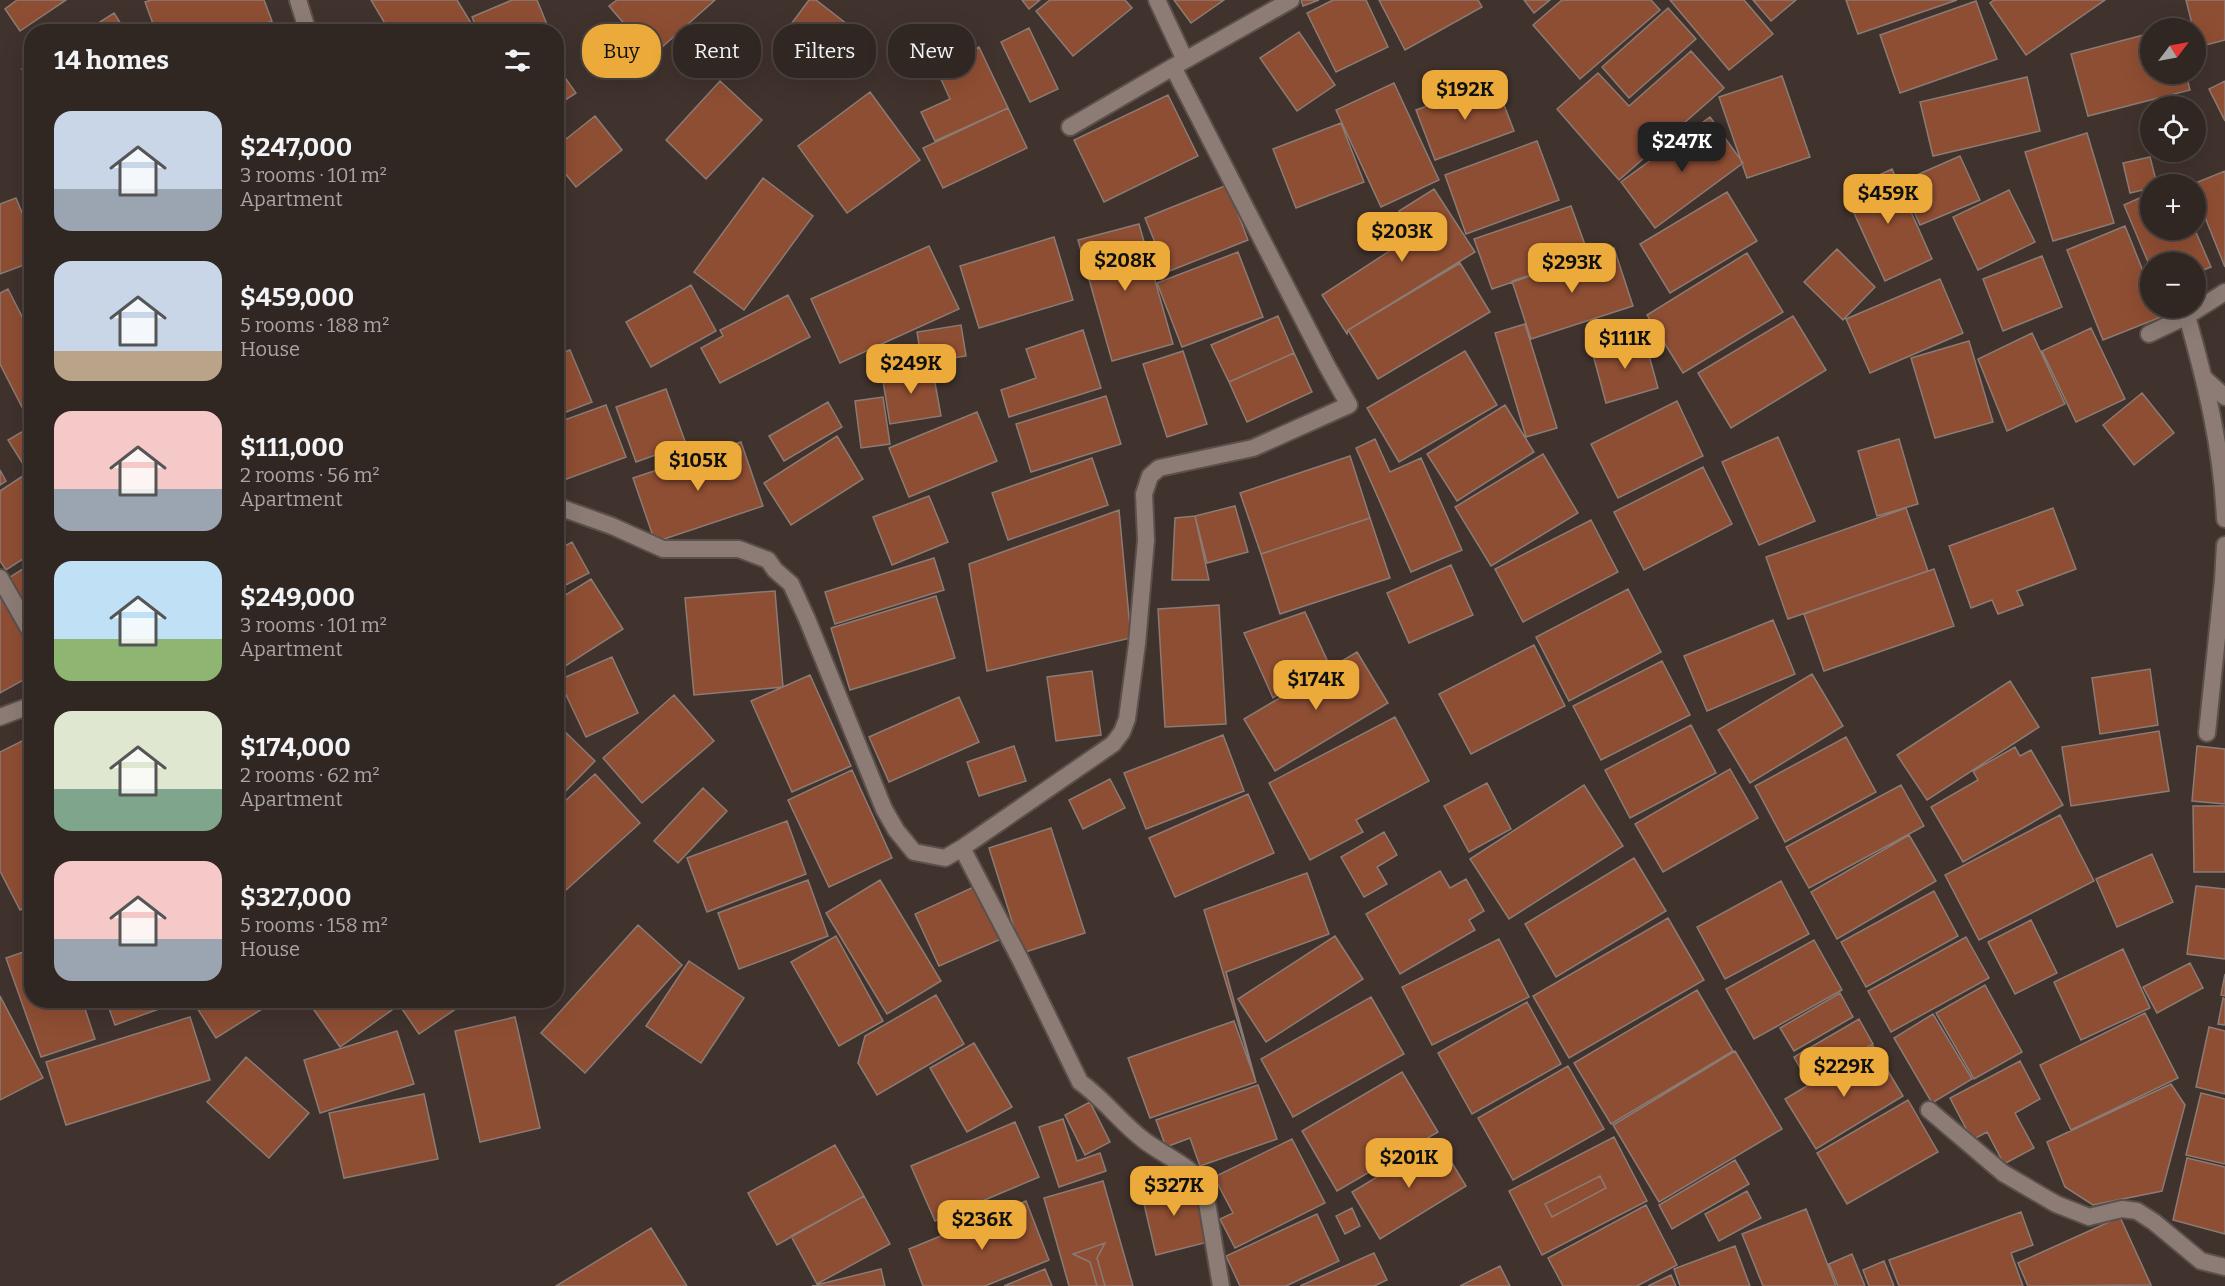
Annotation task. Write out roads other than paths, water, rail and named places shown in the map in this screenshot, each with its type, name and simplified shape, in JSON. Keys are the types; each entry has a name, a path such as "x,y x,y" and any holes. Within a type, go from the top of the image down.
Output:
{"street":[{"path":"298,0 306,24"},
{"path":"564,509 612,526 663,549 739,549 768,560 775,570 791,584 795,592 884,809 914,852 945,858 1113,744 1122,732 1127,719 1138,633 1146,540 1144,494 1150,476 1159,468 1253,448 1349,405 1327,366 1179,64 1157,0"},
{"path":"1070,127 1291,0"},
{"path":"2206,304 2225,292"},
{"path":"2148,334 2183,318"},
{"path":"2188,318 2215,424 2222,467 2225,519"},
{"path":"2205,379 2225,397"},
{"path":"2207,733 2225,545"},
{"path":"0,578 24,620"},
{"path":"0,717 24,708"},
{"path":"962,848 1020,959 1080,1082 1097,1095 1117,1118 1146,1142 1194,1172 1204,1185 1221,1286"},
{"path":"1929,1110 2003,1173 2056,1204 2089,1217 2122,1209 2137,1211 2201,1261 2225,1267"}]}
